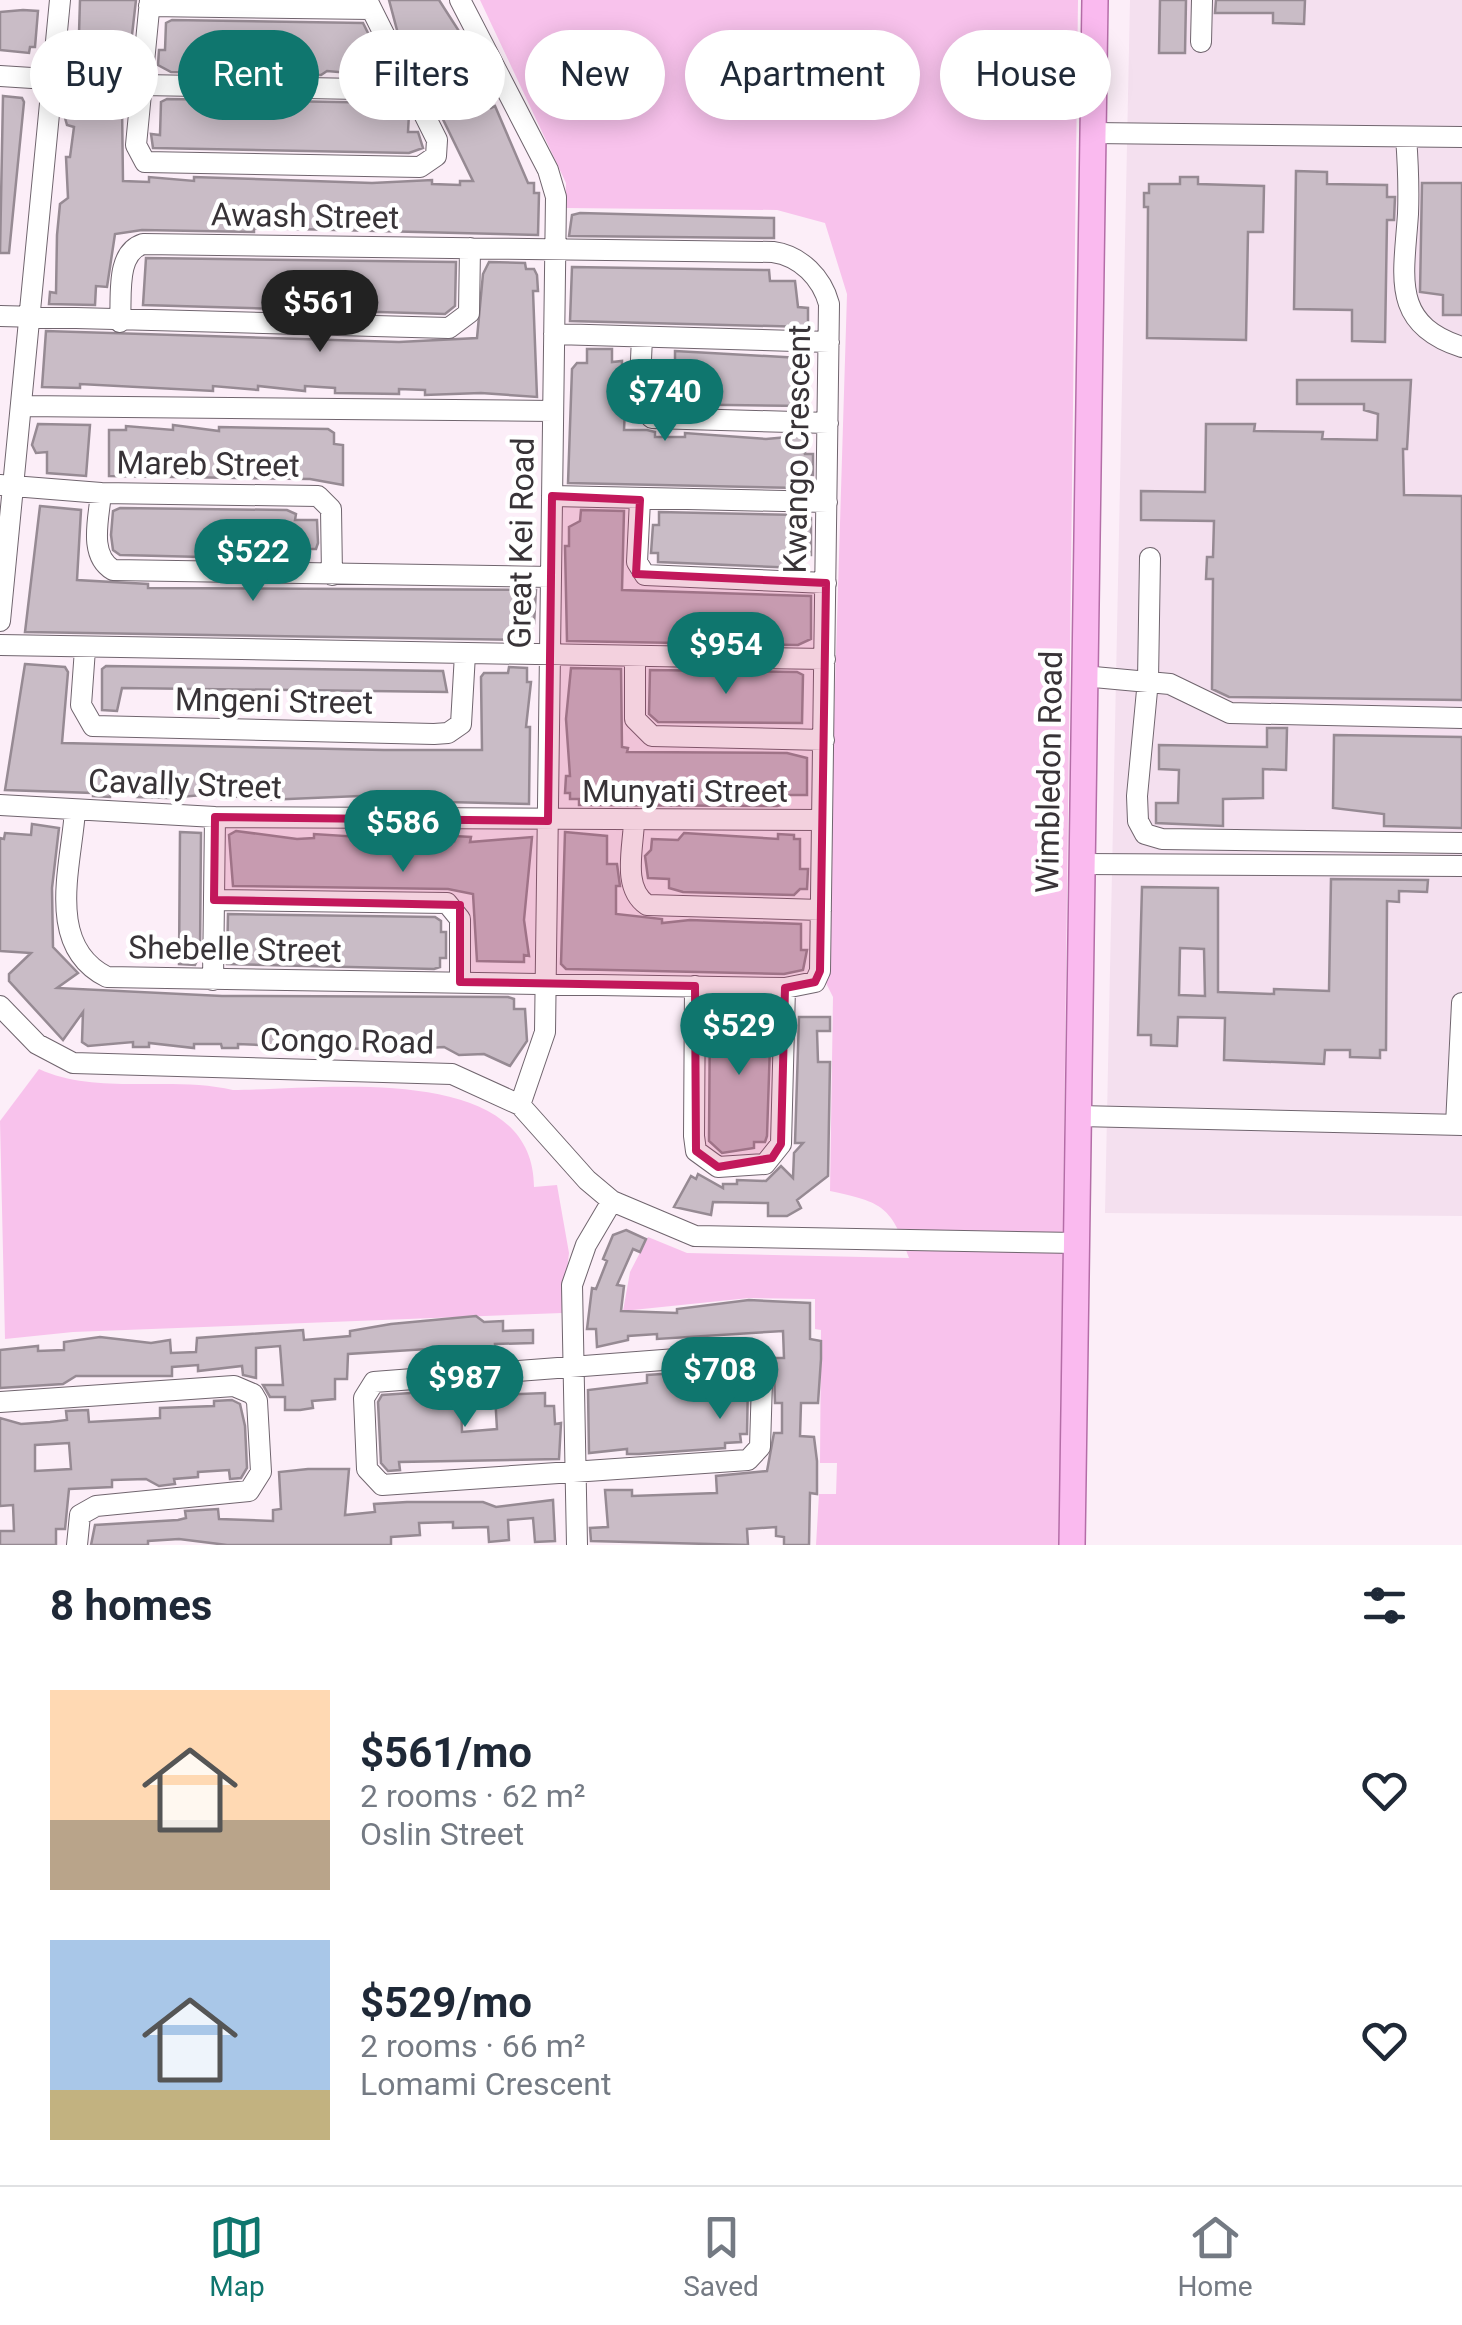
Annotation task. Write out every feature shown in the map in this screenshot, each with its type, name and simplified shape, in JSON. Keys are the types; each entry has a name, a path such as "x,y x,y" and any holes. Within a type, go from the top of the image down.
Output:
{"main road":[{"name":"Wimbledon Road","path":"1072,1545 1094,0"}],"street":[{"path":"57,30 60,0"},
{"name":"Great Kei Road","path":"460,0 474,30"},
{"path":"1201,42 1202,0"},
{"path":"147,30 150,3 369,5 382,30"},
{"path":"0,76 30,79"},
{"path":"158,85 339,89"},
{"name":"Great Kei Road","path":"505,90 554,184 556,250 545,1032 520,1105"},
{"path":"0,620 6,486 21,406 48,120"},
{"path":"139,120 137,152 145,162 169,166 420,167 433,160 438,148 425,120"},
{"path":"1092,134 1462,137"},
{"path":"1406,137 1410,187 1403,286 1408,305 1434,336 1462,347"},
{"name":"Awash Street","path":"120,322 124,258 143,244 556,250"},
{"path":"0,316 29,320 450,328 468,313 470,248"},
{"name":"Kwango Crescent","path":"556,250 784,254 807,268 826,292 829,342 820,972 815,982 785,988"},
{"path":"554,334 829,342"},
{"path":"642,337 639,406 652,418 828,424"},
{"path":"21,406 553,411"},
{"name":"Mareb Street","path":"6,486 101,493 318,496 328,503 332,520 332,575"},
{"path":"101,493 97,548 102,562 113,570 551,578"},
{"path":"552,496 827,502"},
{"path":"640,500 636,562 644,575 826,583"},
{"path":"1150,558 1148,680 1136,796 1138,822 1145,834 1162,839 1462,842"},
{"path":"0,645 824,659"},
{"name":"Mngeni Street","path":"85,649 81,705 94,726 395,734 448,733 458,728 464,713 465,654"},
{"path":"635,656 635,719 652,736 824,740"},
{"path":"1083,676 1170,684 1230,713 1462,718"},
{"name":"Cavally Street","path":"0,805 215,816 548,821"},
{"name":"Shebelle Street","path":"75,811 66,928 76,950 107,977 546,982"},
{"path":"213,980 215,816"},
{"name":"Munyati Street","path":"548,821 822,820"},
{"path":"634,822 632,884 636,896 647,904 821,910"},
{"path":"1081,864 1462,866"},
{"path":"214,900 447,904 460,919 460,982"},
{"path":"546,982 785,988 781,1144 764,1164 718,1167 696,1151 694,986"},
{"path":"1079,1116 1459,1125 1462,1004"},
{"name":"Congo Road","path":"4,1018 52,1055 74,1063 427,1070 452,1074 520,1105 587,1180 612,1201 695,1236 1078,1242"},
{"path":"577,1545 571,1364 577,1266 612,1201"},
{"path":"742,1354 758,1361 762,1381 760,1447 748,1460 382,1486 369,1477 364,1398 374,1382 571,1364 742,1354"},
{"path":"0,1402 234,1386 253,1394 257,1402 260,1472 250,1490 96,1506 80,1515 77,1545"}],"highlighted area":[{"path":"552,496 640,500 636,574 826,583 820,971 815,982 785,988 781,1144 772,1158 718,1167 696,1151 695,986 460,982 460,905 214,900 215,817 548,821"}],"shaded area":[{"path":"480,0 1078,0 1078,30 940,30 940,120 1077,120 1059,1545 816,1545 819,1494 836,1494 837,1463 820,1463 821,1330 815,1329 815,1299 749,1298 623,1311 630,1272 648,1237 687,1253 909,1258 897,1228 883,1210 862,1199 830,1191 833,997 826,983 847,294 825,223 777,210 565,208 566,183 536,120 665,120 665,30 525,30 525,96 505,53 505,30 494,30"},
{"path":"1130,0 1462,0 1462,1216 1105,1213"},
{"path":"39,1069 85,1082 110,1084 185,1084 233,1090 366,1087 416,1090 461,1100 499,1118 525,1146 534,1187 557,1185 569,1253 562,1313 73,1332 5,1339 0,1121"}],"building":[{"path":"80,0 136,0 133,30 79,30"},
{"path":"389,0 439,0 458,30 397,30"},
{"path":"1160,0 1186,0 1185,53 1159,53"},
{"path":"1216,0 1305,0 1304,24 1273,23 1273,13 1215,13"},
{"path":"38,11 36,30 30,30 29,53 0,50 0,12"},
{"path":"166,23 363,23 366,30 339,30 339,72 321,75 319,30 178,30 178,72 171,72 158,65 159,50 165,50"},
{"path":"3,96 22,98 24,102 9,253 0,253"},
{"path":"178,99 178,120 319,120 319,102 339,102 339,120 409,120 408,132 418,132 423,148 409,153 153,148 151,134 160,135 161,102"},
{"path":"66,120 122,120 123,181 149,182 149,177 194,181 194,177 372,183 432,180 432,184 460,185 460,181 473,181 443,120 501,120 528,183 534,183 534,193 539,193 538,235 254,228 254,232 142,230 115,234 107,287 96,286 95,305 49,304 50,292 56,293 60,204 68,198 66,157 70,157 74,127"},
{"path":"1296,171 1327,172 1327,184 1387,185 1387,197 1395,197 1394,220 1387,220 1385,342 1352,341 1352,310 1294,309"},
{"path":"1180,177 1198,177 1198,184 1264,186 1263,232 1248,232 1246,340 1147,338 1148,207 1144,207 1144,193 1149,193 1149,184 1180,184"},
{"path":"1422,183 1462,183 1462,315 1443,315 1443,295 1420,292"},
{"path":"572,215 774,218 774,238 569,236"},
{"path":"146,258 456,262 455,306 445,314 143,305"},
{"path":"489,262 525,263 526,269 534,269 537,275 538,291 533,291 537,397 425,395 425,390 399,389 399,394 335,393 335,388 305,386 305,391 258,386 258,390 213,386 213,391 80,384 80,388 42,387 46,331 399,342 477,338 483,274"},
{"path":"572,267 769,270 770,281 795,281 798,307 808,308 808,327 570,321"},
{"path":"587,349 612,349 612,362 622,361 622,368 627,367 624,430 647,430 655,432 655,437 685,437 685,433 766,439 799,436 805,439 805,454 813,454 813,475 805,475 805,486 799,488 568,483 572,369 577,363 587,363"},
{"path":"675,351 800,358 800,362 806,362 806,406 658,404 653,400 654,367 675,367"},
{"path":"1297,380 1411,380 1407,449 1403,449 1404,495 1462,496 1462,700 1229,697 1212,689 1213,579 1206,579 1207,557 1213,557 1214,521 1141,520 1141,491 1205,492 1206,424 1255,424 1254,431 1323,432 1322,439 1377,440 1378,414 1364,410 1364,404 1297,404"},
{"path":"38,424 90,425 86,476 47,473 47,452 36,453 32,445"},
{"path":"173,425 219,431 219,427 328,429 334,433 334,444 343,445 343,485 310,479 109,476 109,430 126,430 126,426 173,430"},
{"path":"40,506 81,510 77,580 148,584 148,588 536,590 534,624 530,631 520,630 520,640 25,632"},
{"path":"287,510 296,514 295,520 317,520 318,543 316,549 294,549 294,559 120,555 113,550 111,535 113,511"},
{"path":"581,510 624,511 622,590 811,596 811,639 798,645 567,641 565,546 569,546 569,527 580,521"},
{"path":"659,512 811,518 811,555 799,555 798,568 658,562 658,553 651,553 653,525 659,525"},
{"path":"25,664 65,667 68,672 62,743 384,750 482,750 481,677 484,673 508,673 509,667 527,668 527,682 531,682 526,727 530,727 529,804 404,801 404,797 376,796 376,801 359,800 359,796 265,800 214,794 168,798 110,793 110,797 5,790"},
{"path":"106,666 443,671 447,692 122,688 117,711 102,710 102,669"},
{"path":"571,668 621,669 622,747 628,748 627,752 787,753 807,758 807,795 785,795 785,804 777,806 579,805 579,799 570,799 570,793 565,793 566,776 570,776 566,719"},
{"path":"650,670 797,672 803,675 802,723 658,722 649,714"},
{"path":"1267,728 1287,728 1286,770 1263,769 1263,798 1223,799 1223,826 1156,823 1156,803 1178,803 1179,770 1159,769 1159,745 1267,747"},
{"path":"1334,735 1462,737 1462,828 1384,826 1384,814 1333,808"},
{"path":"32,824 59,828 52,888 53,947 78,973 57,988 222,996 508,997 514,999 514,1009 525,1009 527,1041 510,1066 484,1054 459,1055 444,1047 391,1050 238,1044 238,1048 222,1048 221,1044 194,1044 194,1048 149,1043 149,1047 133,1047 133,1042 88,1046 82,1042 83,1012 63,1040 9,981 9,974 31,953 0,951 0,838 4,839 5,833 31,835"},
{"path":"236,831 297,839 314,838 314,834 454,841 454,836 471,837 470,842 532,837 524,920 529,956 524,955 524,962 477,961 473,894 448,889 233,886 229,835"},
{"path":"180,832 201,833 200,954 195,965 179,964"},
{"path":"565,832 607,836 607,864 617,864 620,886 616,886 616,914 662,919 662,923 690,920 801,924 801,950 807,950 803,970 784,974 566,969 561,964"},
{"path":"684,833 778,839 778,834 794,835 794,839 800,839 800,869 808,869 807,889 794,895 683,892 669,888 669,879 648,878 645,856 651,850 652,839 678,840"},
{"path":"1331,879 1428,880 1427,892 1399,891 1399,902 1387,901 1386,1050 1380,1050 1380,1058 1350,1057 1350,1050 1325,1050 1324,1064 1224,1060 1225,1018 1178,1017 1177,1046 1151,1045 1151,1035 1138,1035 1142,887 1218,888 1218,992 1329,991","holes":["1180,948 1204,949 1205,996 1179,995"]},
{"path":"228,914 435,917 441,921 441,932 446,932 446,958 440,958 440,967 434,969 227,964"},
{"path":"710,1008 768,1009 771,1015 767,1136 765,1142 754,1142 754,1148 722,1153 709,1141"},
{"path":"799,1017 830,1017 830,1031 817,1031 818,1062 830,1062 828,1176 797,1200 801,1208 787,1216 768,1216 768,1203 713,1202 711,1215 674,1207 691,1176 696,1179 698,1174 723,1188 723,1184 737,1184 737,1180 766,1181 781,1166 793,1178 794,1153 803,1143 795,1143"},
{"path":"626,1230 646,1239 640,1252 633,1249 617,1285 624,1286 621,1311 677,1313 677,1309 749,1300 810,1303 810,1339 821,1341 821,1359 818,1403 801,1403 800,1436 814,1437 817,1461 817,1494 810,1493 809,1545 784,1545 784,1537 776,1536 776,1527 747,1529 748,1545 591,1541 590,1528 608,1527 605,1490 632,1490 632,1496 717,1493 716,1476 767,1471 774,1433 782,1433 782,1403 775,1403 774,1358 784,1358 783,1331 657,1339 657,1334 628,1336 628,1340 597,1347 596,1329 587,1329 592,1288 596,1289 613,1235"},
{"path":"476,1316 484,1322 503,1321 503,1331 533,1330 533,1343 495,1344 496,1359 461,1362 461,1357 444,1358 444,1348 348,1354 347,1379 335,1379 335,1399 312,1401 313,1408 300,1410 285,1410 285,1397 270,1397 263,1385 283,1385 280,1346 256,1348 256,1378 243,1375 242,1366 198,1371 198,1365 172,1367 172,1376 76,1376 63,1384 0,1388 0,1350 38,1346 38,1351 64,1350 64,1342 100,1337 151,1343 170,1340 171,1353 196,1352 197,1338 303,1330 304,1340 350,1336 350,1331 391,1324"},
{"path":"677,1373 677,1379 748,1380 747,1434 740,1434 741,1442 725,1443 725,1448 589,1453 588,1390 647,1383 647,1375"},
{"path":"439,1391 438,1399 461,1397 462,1432 497,1429 495,1395 545,1393 545,1406 554,1406 555,1424 561,1423 559,1459 399,1462 400,1470 388,1471 381,1463 378,1402 382,1395"},
{"path":"232,1400 240,1404 247,1468 241,1478 230,1479 229,1470 198,1472 198,1477 174,1479 175,1484 159,1486 146,1479 112,1480 112,1487 69,1489 65,1529 56,1529 56,1545 0,1545 0,1531 14,1531 13,1505 0,1506 0,1418 21,1424 50,1422 67,1420 66,1411 88,1410 89,1422 160,1418 160,1408 214,1406 214,1401","holes":["69,1443 71,1469 35,1471 35,1445"]},
{"path":"349,1469 345,1515 375,1512 374,1504 483,1502 496,1507 553,1500 555,1541 535,1542 533,1518 508,1520 509,1540 489,1542 488,1527 453,1528 453,1522 419,1523 420,1535 391,1537 391,1545 227,1545 179,1539 148,1541 148,1545 91,1545 95,1525 178,1520 186,1518 185,1511 218,1509 219,1519 273,1521 273,1510 281,1509 279,1472"}]}
